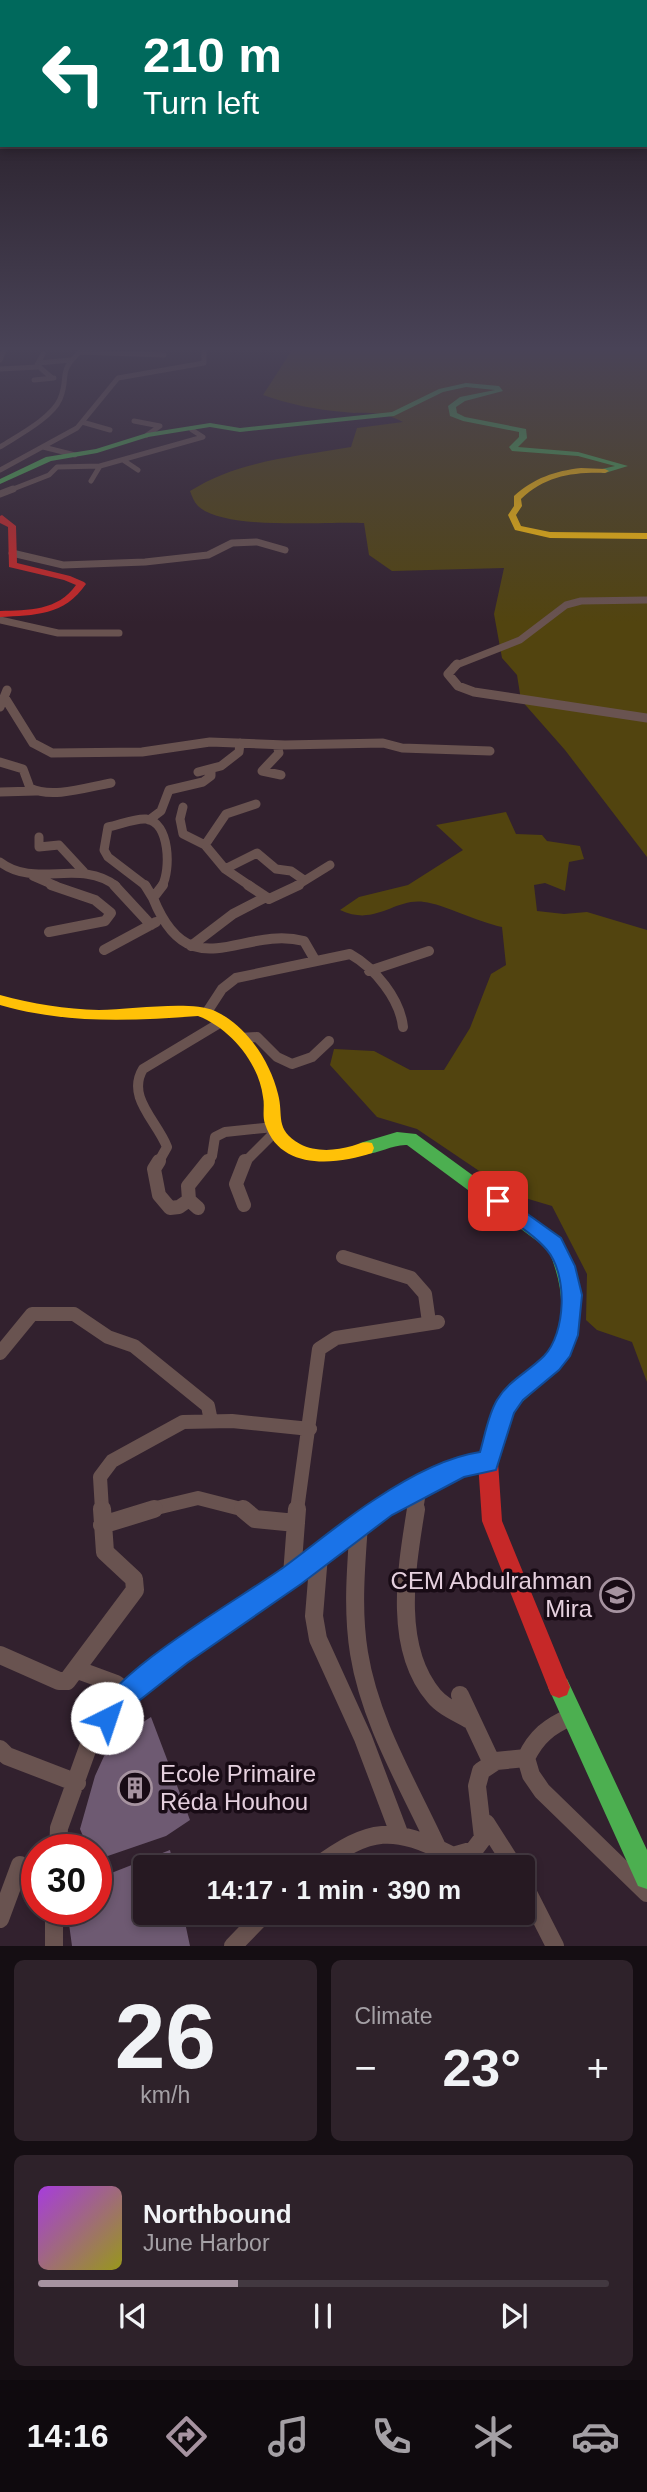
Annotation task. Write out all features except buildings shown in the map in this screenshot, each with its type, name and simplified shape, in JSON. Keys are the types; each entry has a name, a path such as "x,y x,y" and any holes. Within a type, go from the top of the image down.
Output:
{"street":[{"path":"0,470 23,454 54,441"},
{"path":"0,482 49,458 97,452 130,441"},
{"path":"0,494 49,475 57,467 100,466 186,441"},
{"path":"520,441 513,447 515,449 578,454 624,466 616,471 569,472 527,487 517,498 518,506 512,515 519,527 561,535 616,533 647,536"},
{"path":"43,447 75,455"},
{"path":"123,460 138,470"},
{"path":"91,481 100,466"},
{"path":"0,614 52,608 68,601 81,587 78,581 73,579 21,570 12,565 12,526 1,518"},
{"path":"12,553 63,565 208,555 232,543 257,542 285,550"},
{"path":"647,600 625,599 566,605 520,640 465,660 452,667 448,674 450,680 463,688 484,695 647,718"},
{"path":"0,620 58,633 118,633"},
{"path":"4,698 13,704 23,731 48,753 127,753 196,743 383,743 402,748 490,751"},
{"path":"198,772 229,764 239,752 240,743"},
{"path":"277,745 279,753 262,771 281,775"},
{"path":"1,764 23,769 30,788 36,791"},
{"path":"157,922 148,883 113,862 104,850 108,827 116,823 149,820 161,811 169,790 203,782 211,776 211,770"},
{"path":"0,793 73,790 110,783"},
{"path":"205,845 226,814 256,804"},
{"path":"183,807 180,819 183,834"},
{"path":"149,820 164,838 168,850 166,883 153,898"},
{"path":"164,838 183,834 205,845 225,869 264,898"},
{"path":"39,837 39,847 59,845 84,872"},
{"path":"225,869 257,853 275,869 291,871 304,880"},
{"path":"0,862 11,871 33,876 84,872 108,880 178,941 191,946 292,938 304,941 315,960"},
{"path":"191,946 233,914 264,898 274,897 330,865"},
{"path":"33,876 43,883 97,901 111,914 105,921 49,932"},
{"path":"104,950 157,922"},
{"path":"369,971 429,951"},
{"path":"207,1012 222,989 236,978 350,954 398,1004 403,1014 403,1027"},
{"path":"0,1000 43,1014 93,1018 207,1012 223,1021 239,1038 270,1090 275,1129 303,1153 316,1157 345,1157 393,1139 410,1139 554,1244 565,1266 572,1295 568,1335 551,1363 515,1393 505,1408 488,1462 486,1483 492,1521 571,1717 647,1877"},
{"path":"223,1021 143,1069 136,1080 136,1092 167,1147 154,1169 157,1190 170,1208 193,1204 188,1186 212,1156 217,1135 275,1129"},
{"path":"239,1038 257,1037 280,1059 291,1063 309,1060 329,1041"},
{"path":"244,1205 236,1185 237,1178 260,1142 275,1129"},
{"path":"292,1575 316,1355 324,1344 358,1334 434,1322 425,1294 411,1278 343,1257"},
{"path":"0,1353 32,1314 74,1314 108,1336 138,1348 208,1406 211,1422"},
{"path":"0,1655 59,1681 67,1681 78,1670 92,1646 136,1586 134,1579 107,1557 102,1525 100,1477 107,1464 175,1425 211,1422 310,1429"},
{"path":"59,1834 91,1739 127,1693 359,1524 420,1486 461,1466 488,1462"},
{"path":"420,1486 409,1568 408,1616 413,1653 420,1675 433,1695 450,1710 470,1720"},
{"path":"102,1525 181,1500 198,1498 241,1507 255,1519 296,1523"},
{"path":"359,1524 355,1609 361,1667 371,1699 437,1847"},
{"path":"319,1555 314,1616 318,1639 363,1738 399,1833"},
{"path":"78,1670 98,1679 118,1683 127,1693"},
{"path":"460,1695 491,1761"},
{"path":"571,1717 548,1726 535,1737 526,1758 531,1775 542,1791 647,1893"},
{"path":"0,1749 7,1756 77,1783"},
{"path":"491,1761 526,1758"},
{"path":"491,1761 476,1785 486,1823 506,1855"},
{"path":"332,1855 365,1834 399,1833 453,1856 471,1851 483,1836 486,1823"},
{"path":"0,1919 20,1865"},
{"path":"535,1907 555,1946"},
{"path":"54,1925 54,1946"},
{"path":"233,1946 253,1925"}],"shaded area":[{"path":"353,441 647,441 647,857 565,750 521,700 517,675 502,658 494,614 504,568 392,571 369,555 364,523 277,523 230,519 211,514 198,506 190,491 228,472 248,466 351,447"},
{"path":"506,812 516,834 542,835 547,841 580,846 584,859 569,862 565,891 545,883 534,885 537,911 564,914 587,912 647,930 647,1382 632,1342 597,1330 586,1320 587,1274 552,1206 515,1195 417,1129 377,1117 330,1065 334,1049 374,1051 410,1070 444,1070 470,1028 491,974 506,965 502,927 424,902 403,904 364,915 340,910 359,897 408,885 463,850 436,825"}],"traffic: fast":[{"path":"0,482 49,459 97,451 129,441"},
{"path":"520,441 513,447 515,449 578,454 624,466 605,471"},
{"path":"366,1148 397,1138 410,1139 554,1244 570,1291 570,1322 566,1338 548,1366 514,1398 498,1422"},
{"path":"559,1687 647,1877"}],"traffic: slow":[{"path":"605,471 558,474 526,489 517,498 518,506 512,515 518,528 550,535 647,536"},
{"path":"0,1000 49,1012 74,1014 124,1015 199,1011 223,1023 253,1054 266,1079 271,1097 273,1125 283,1140 293,1148 316,1156 341,1155 366,1148"}],"traffic: jam":[{"path":"0,520 2,518 12,526 12,565 81,584 74,594 57,606 35,612 0,614"},
{"path":"498,1422 488,1462 492,1521 559,1687"}],"place":[{"name":"CEM Abdulrahman Mira","path":"617,1595"},
{"name":"Ecole Primaire Réda Houhou","path":"135,1788"}],"route":[{"path":"107,1718 122,1698 178,1654 292,1575 383,1507 461,1466 488,1462 505,1408 515,1393 551,1363 562,1349 568,1335 572,1295 565,1266 554,1244 498,1201"}]}
